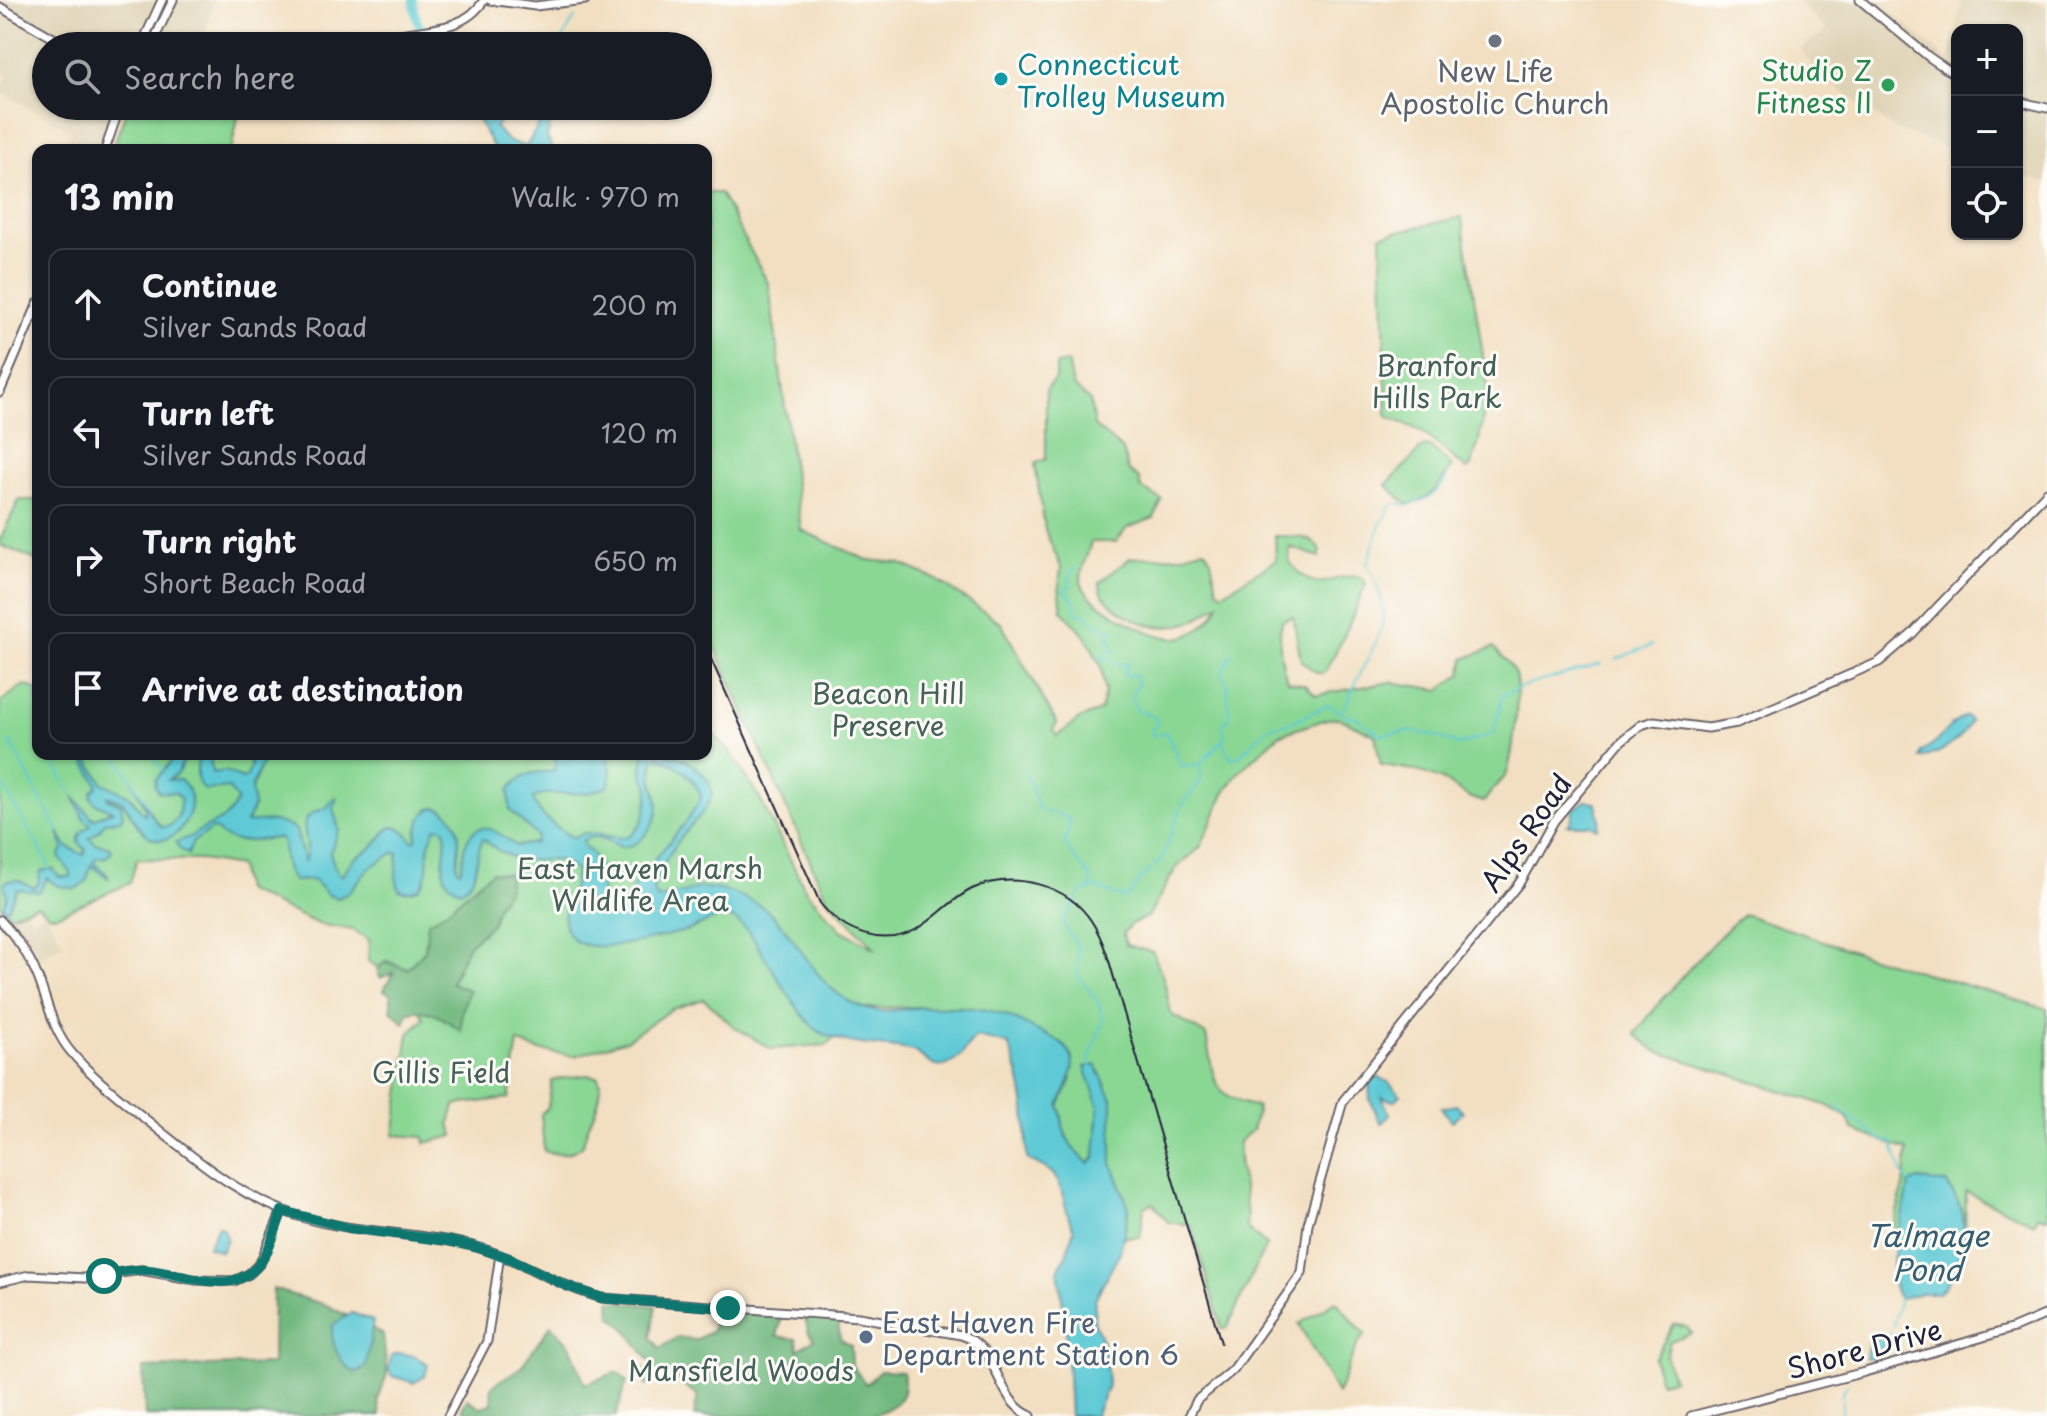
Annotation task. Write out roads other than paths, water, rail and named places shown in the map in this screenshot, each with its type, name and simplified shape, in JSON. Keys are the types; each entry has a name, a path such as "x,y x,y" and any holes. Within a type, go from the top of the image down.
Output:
{"main road":[{"path":"412,32 437,28 471,16 484,0"},
{"path":"490,0 535,6 585,0"},
{"path":"1860,0 1951,72"},
{"path":"149,32 167,1"},
{"path":"156,32 167,1"},
{"path":"0,7 43,32"},
{"path":"2023,102 2047,108"},
{"path":"107,144 115,120"},
{"path":"0,392 32,317"},
{"name":"Alps Road","path":"1189,1416 1197,1400 1233,1370 1302,1273 1308,1224 1343,1101 1520,882 1554,821 1621,741 1641,725 1654,721 1708,728 1737,723 1879,662 1912,634 2047,492"},
{"path":"0,920 30,961 62,1041 82,1065 202,1165 243,1192 282,1211 335,1226 449,1241 500,1255 567,1286 602,1298 859,1317 961,1335 974,1340 983,1349 1012,1402 1031,1416"},
{"path":"0,1282 29,1275 85,1278 141,1270 196,1280 234,1281 249,1274 260,1263 282,1211"},
{"path":"448,1416 487,1341 500,1255"},
{"name":"Shore Drive","path":"1691,1416 1864,1373 2014,1328 2047,1314"}],"water":[{"path":"478,120 499,120 495,128 508,141 517,144 492,144"},
{"path":"541,120 552,120 547,137 550,144 528,144"},
{"path":"1966,716 1970,720 1957,740 1935,754 1920,758 1921,752"},
{"path":"84,760 88,760 103,783 129,796 145,815 145,807 132,781 154,819 162,827 169,826 178,818 181,799 176,793 159,792 155,786 156,779 170,760 183,760 178,773 168,780 180,780 188,788 190,810 179,831 160,840 150,837 137,825 122,801 107,796 121,804 123,816 120,820 105,822 89,838 96,844 110,847 112,851 93,862 108,878 91,865 86,882 75,889 56,885 47,878 39,892 17,889 9,907 2,911 7,896 5,881 18,880 34,888 41,871 53,869 59,877 71,877 59,857 63,849 58,832 67,847 84,855 86,850 79,843 79,837 91,825 84,819 73,796 93,819 112,811 95,803 91,797 98,785"},
{"path":"198,760 211,760 212,773 226,771 242,779 247,777 251,764 248,760 263,760 251,789 254,806 246,823 266,821 290,826 296,830 304,861 307,853 304,830 307,817 326,808 337,798 333,808 339,830 330,853 336,870 342,876 353,860 370,849 389,828 399,828 413,841 416,840 422,818 434,808 444,810 456,825 459,841 457,869 460,871 465,846 475,830 488,828 516,846 535,843 537,836 510,810 509,790 528,775 553,772 555,760 608,760 610,778 608,787 588,793 542,794 533,798 544,816 573,838 592,833 627,837 641,823 646,810 648,789 642,771 644,760 656,760 652,771 657,812 647,833 633,845 620,847 598,837 583,840 599,866 601,909 609,915 628,915 631,909 630,894 636,882 686,822 701,798 691,778 666,760 688,762 707,779 711,796 663,866 653,890 657,898 704,888 728,892 752,901 780,924 830,987 866,1009 979,1009 1005,1015 1053,1038 1070,1052 1072,1060 1070,1080 1059,1106 1064,1132 1089,1164 1095,1157 1099,1106 1085,1067 1096,1065 1112,1099 1112,1163 1129,1209 1120,1252 1095,1299 1094,1320 1105,1348 1108,1385 1095,1416 1070,1416 1065,1319 1058,1270 1074,1229 1055,1177 1048,1169 1027,1159 1024,1100 1008,1044 976,1037 957,1059 939,1066 911,1050 848,1042 820,1032 799,1010 750,934 731,918 717,918 685,931 627,944 582,944 573,939 564,923 576,871 559,860 518,860 483,839 474,874 461,890 446,879 444,872 445,829 436,827 429,845 425,878 422,885 410,891 399,890 396,877 398,853 395,852 369,868 348,893 338,898 328,895 313,880 294,881 286,868 283,842 278,838 237,841 212,829 193,842 188,854 176,842 222,819 237,800 229,788 205,790 197,777"},
{"path":"1585,801 1596,803 1600,820 1598,829 1590,825 1568,825 1573,810"},
{"path":"1379,1077 1401,1095 1394,1101 1382,1097 1390,1115 1381,1124 1370,1099 1369,1081"},
{"path":"1456,1105 1463,1112 1452,1121 1441,1108"},
{"name":"Talmage Pond","path":"1918,1180 1947,1183 1962,1211 1962,1243 1950,1278 1938,1293 1921,1293 1900,1299 1895,1288 1893,1260 1909,1184"},
{"path":"218,1226 224,1229 227,1239 221,1252 208,1247"},
{"path":"352,1313 373,1321 366,1367 356,1373 341,1359 332,1331 333,1325"},
{"path":"1882,1337 1885,1342 1881,1351 1876,1356 1866,1358 1870,1343"},
{"path":"392,1355 414,1356 428,1364 425,1376 414,1383 392,1376 388,1369"}],"waterway":[{"path":"413,0 417,21 424,32"},
{"path":"567,32 575,17"},
{"path":"1342,710 1381,630 1383,607 1367,564 1381,522 1388,514 1388,508 1398,504 1407,506 1425,499 1436,492 1447,477"},
{"path":"1075,567 1069,576 1071,585 1064,590 1073,599 1077,614 1087,614 1098,622 1099,627 1112,629 1108,637 1115,651 1103,653 1101,659 1110,659 1118,665 1128,663 1124,676 1135,675 1138,683 1131,696 1137,710 1156,718 1153,736 1166,732 1181,766 1200,765 1201,781 1183,803 1161,860 1141,878 1130,894 1125,898 1095,887 1082,892 1064,919 1064,926 1078,946 1078,975 1099,1003 1103,1022 1089,1060 1092,1068"},
{"path":"1617,659 1652,645"},
{"path":"1221,741 1225,736 1222,724 1229,719 1228,686 1222,670 1232,654"},
{"path":"1200,764 1221,741 1231,757 1238,757 1268,728 1291,722 1329,705 1349,717 1356,717 1380,735 1408,731 1432,735 1459,745 1494,733 1502,696 1518,688 1601,664"},
{"path":"10,742 58,831"},
{"path":"52,760 72,795"},
{"path":"119,760 149,807"},
{"path":"155,760 163,770"},
{"path":"1024,768 1043,812 1056,813 1070,820 1065,843 1091,878 1090,888"},
{"path":"0,781 50,870"},
{"path":"1835,1104 1881,1141 1892,1142 1902,1173 1910,1183"},
{"path":"1895,1317 1900,1299"},
{"path":"1893,1326 1894,1320"},
{"path":"1889,1335 1892,1331"},
{"path":"1842,1416 1842,1392 1847,1386"}],"tram line":[{"path":"712,661 820,903 840,922 877,937 904,935 924,925 972,889 1004,881 1038,884 1054,890 1068,898 1092,922 1111,968 1221,1343"}],"place":[{"name":"New Life Apostolic Church","path":"1495,41"},
{"name":"Connecticut Trolley Museum","path":"1001,79"},
{"name":"Studio Z Fitness II","path":"1888,85"},
{"name":"East Haven Fire Department Station 6","path":"866,1337"}],"park label":[{"name":"Branford Hills Park","path":"1437,380"},
{"name":"Beacon Hill Preserve","path":"888,708"},
{"name":"East Haven Marsh Wildlife Area","path":"640,883"},
{"name":"Gillis Field","path":"441,1071"},
{"name":"Mansfield Woods","path":"741,1369"}]}
